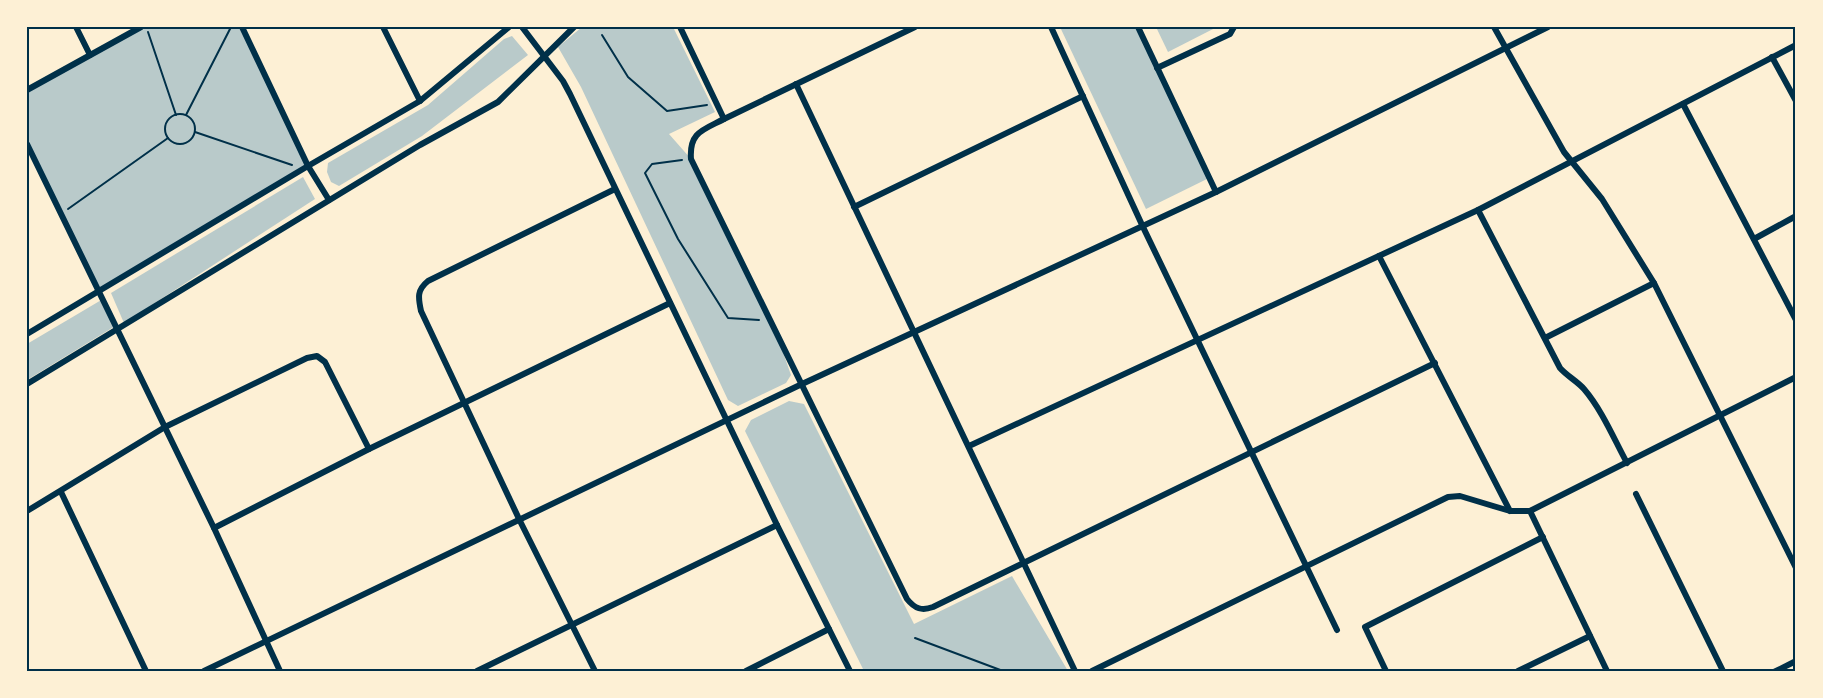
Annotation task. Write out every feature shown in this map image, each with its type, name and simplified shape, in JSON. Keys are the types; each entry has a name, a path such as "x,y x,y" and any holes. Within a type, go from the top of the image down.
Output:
{"street":[{"path":"76,27 90,55"},
{"path":"27,90 144,27"},
{"path":"242,27 306,167 329,200"},
{"path":"383,27 420,101"},
{"path":"27,334 420,101 509,27"},
{"path":"522,27 563,81 850,671"},
{"path":"27,384 420,145 498,102 574,27"},
{"path":"680,27 724,119"},
{"path":"915,27 699,131 690,147 691,159 907,599 918,609 933,607 1434,363"},
{"path":"1051,27 1143,227 1336,630"},
{"path":"1138,27 1216,192"},
{"path":"1494,27 1571,162 1602,199 1654,283 1796,568"},
{"path":"204,671 802,384 1143,227 1548,27"},
{"path":"1157,68 1230,34 1234,28"},
{"path":"969,446 1478,210 1796,45"},
{"path":"1772,57 1796,101"},
{"path":"796,84 1075,671"},
{"path":"854,207 1083,96"},
{"path":"1683,104 1796,320"},
{"path":"27,144 214,528 280,671"},
{"path":"595,671 464,403 421,311 418,297 420,288 428,281 615,189"},
{"path":"1478,210 1560,368 1591,397 1627,463"},
{"path":"1754,239 1796,216"},
{"path":"1379,256 1510,511"},
{"path":"1545,338 1654,283"},
{"path":"214,528 369,449 670,303"},
{"path":"27,511 165,427 307,358 317,356 325,362 369,449"},
{"path":"1092,671 1448,497 1460,496 1510,511 1530,511 1796,377"},
{"path":"61,492 146,671"},
{"path":"1636,494 1723,671"},
{"path":"1530,511 1607,671"},
{"path":"477,671 777,525"},
{"path":"1386,671 1365,627 1544,537"},
{"path":"746,671 829,629"},
{"path":"1518,671 1590,636"},
{"path":"1776,671 1796,661"}],"path":[{"path":"144,27 176,115"},
{"path":"186,116 232,27"},
{"path":"602,35 628,77 668,111 716,103"},
{"path":"176,115 186,116 194,122 195,132 190,141 181,144 172,142 165,129 168,120 176,115"},
{"path":"195,132 306,167"},
{"path":"61,214 168,138"},
{"path":"691,159 652,164 645,173 678,239 728,318 772,321"},
{"path":"915,638 1003,671"}],"shaded area":[{"path":"141,27 242,27 308,166 98,291 27,144 27,90"},
{"path":"582,27 673,27 715,112 669,134 691,159 772,321 791,375 786,383 738,406 728,400 581,87 558,47"},
{"path":"1060,27 1137,27 1209,178 1146,209"},
{"path":"1156,27 1217,27 1168,52"},
{"path":"512,36 528,55 422,136 339,186 331,182 327,172 328,163 428,105 504,39"},
{"path":"303,177 315,199 124,323 111,293"},
{"path":"103,299 117,325 27,380 27,344"},
{"path":"789,401 804,404 914,624 1012,576 1068,671 864,671 745,431 751,420"}]}
